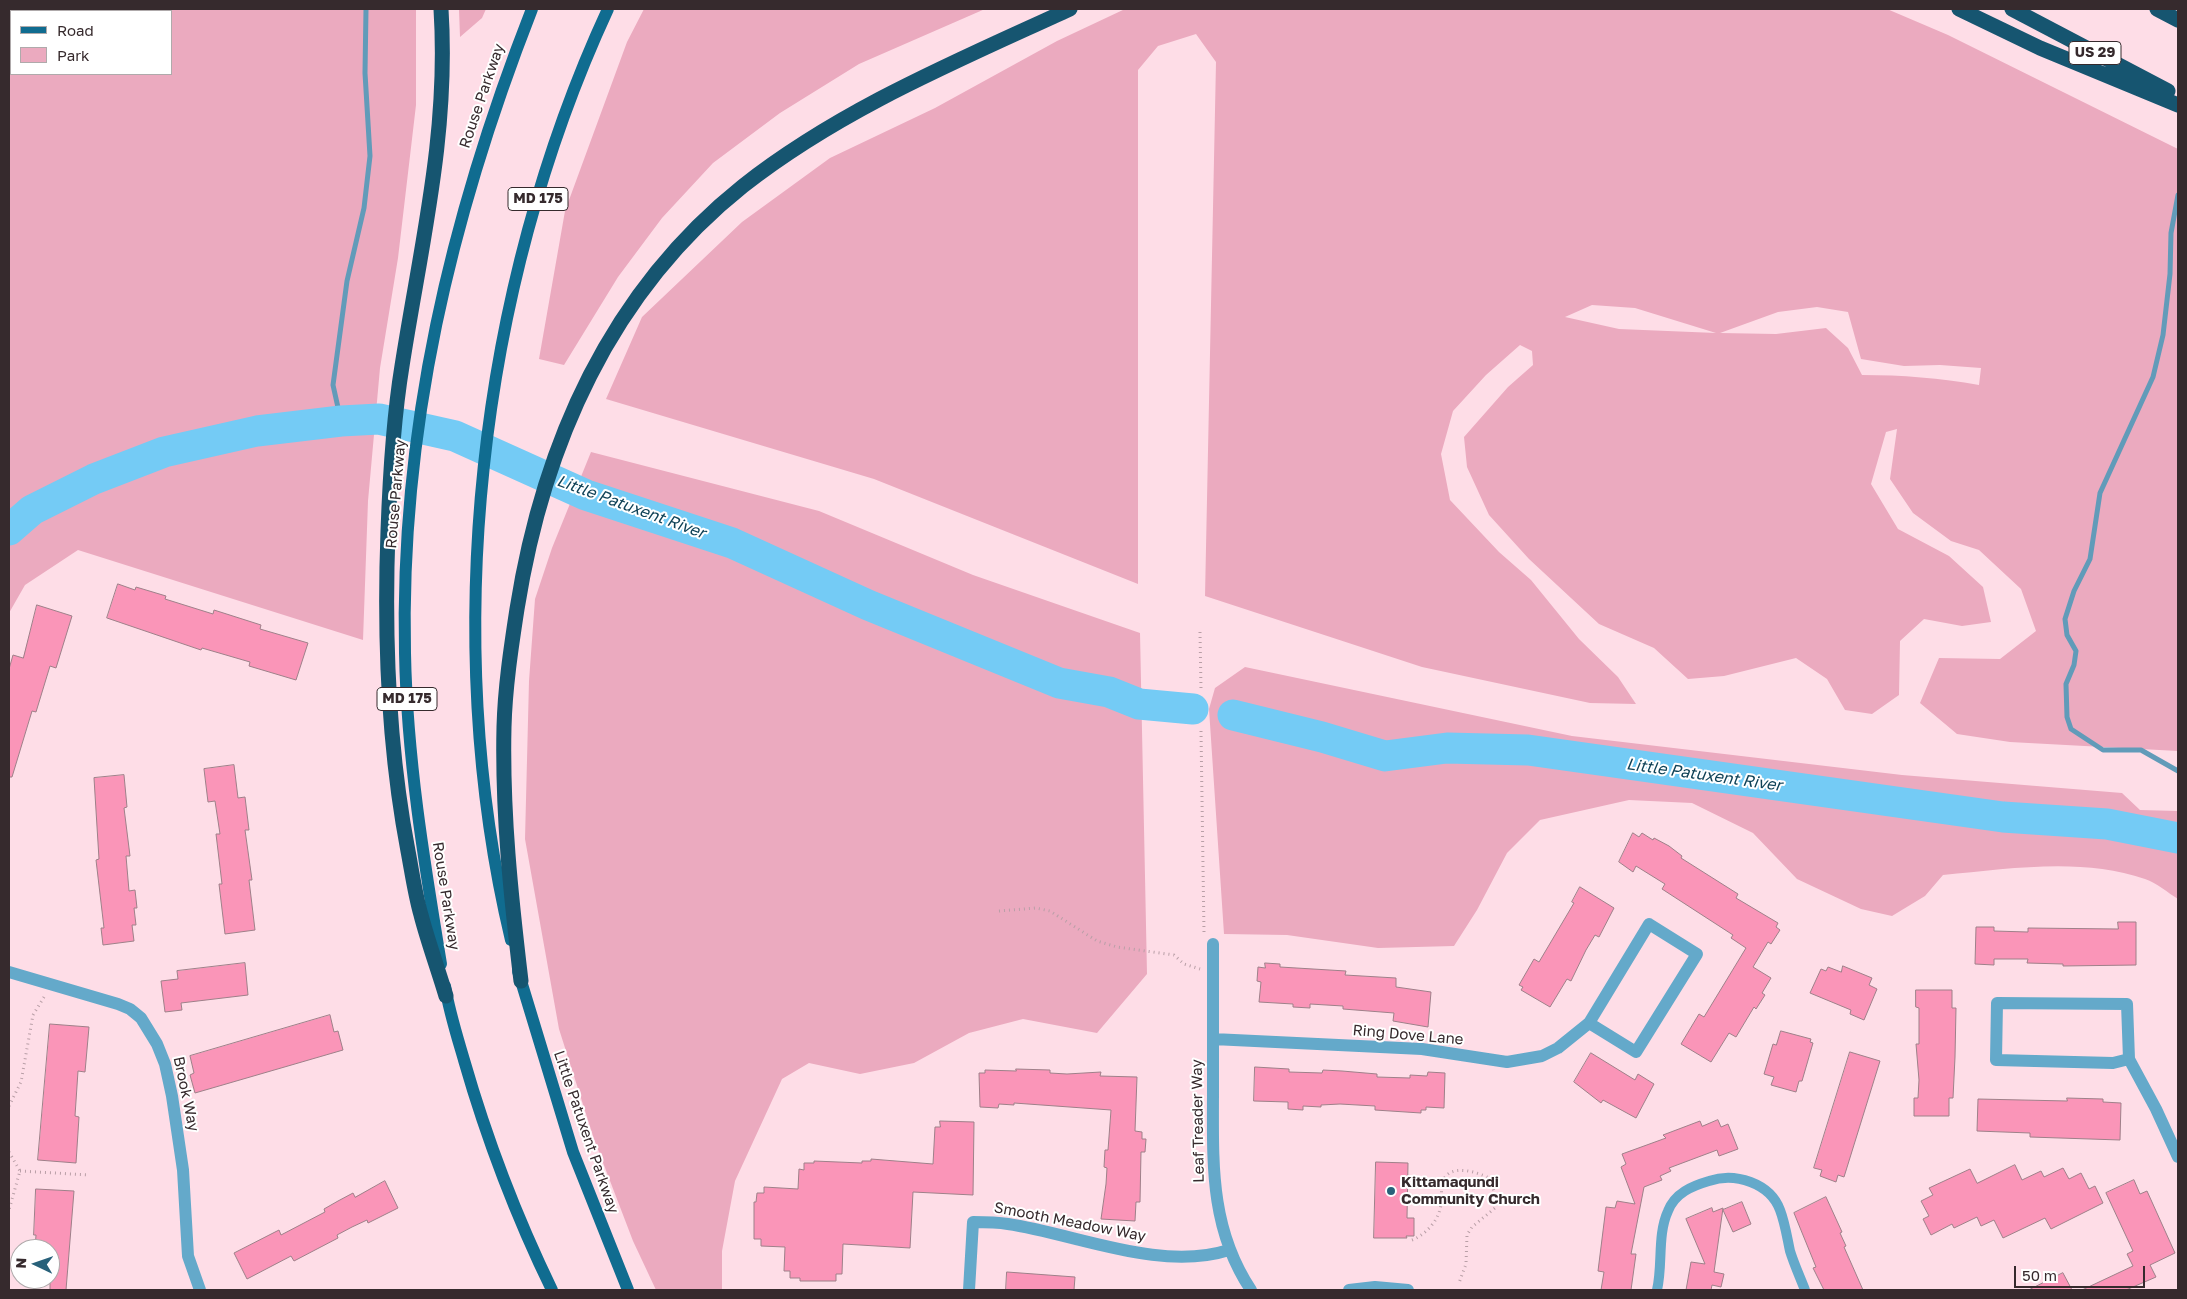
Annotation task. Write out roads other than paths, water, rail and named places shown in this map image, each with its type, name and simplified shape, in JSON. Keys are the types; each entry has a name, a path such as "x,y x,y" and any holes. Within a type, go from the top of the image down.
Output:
{"highway":[{"path":"441,9 443,77 438,148 425,242 402,367 389,482 386,643 392,737 402,818 420,914 446,996"},
{"path":"521,981 506,830 504,725 510,650 522,578 534,524 564,429 587,378 635,300 671,256 742,188 792,150 846,116 1070,9"},
{"path":"1959,9 2040,48 2178,105"},
{"name":"US 29","path":"2012,9 2178,97"},
{"path":"2157,9 2178,20"}],"main road":[{"name":"Rouse Parkway","path":"446,996 417,815 406,671 406,574 412,486 425,371 452,250 476,164 501,88 532,9"},
{"name":"MD 175","path":"521,981 501,898 486,805 477,728 476,576 481,505 494,397 521,260 566,111 608,9"},
{"name":"Little Patuxent Parkway","path":"521,981 573,1152 628,1290"},
{"path":"446,996 476,1100 499,1168 528,1240 552,1290"}],"street":[{"name":"Ring Dove Lane","path":"1213,1039 1422,1050 1507,1062 1542,1056 1558,1048 1589,1022 1649,924 1697,954 1636,1052 1589,1022"},
{"name":"Leaf Treader Way","path":"1213,944 1213,1172 1221,1223 1229,1250 1239,1272 1251,1290"},
{"name":"Brook Way","path":"9,972 56,985 130,1010 141,1018 156,1044 164,1064 172,1096 184,1170 188,1256 200,1290"},
{"path":"2129,1059 2113,1063 1996,1060 1997,1003 2127,1004 2129,1059 2156,1109 2178,1157"},
{"name":"Smooth Meadow Way","path":"969,1290 973,1222 1007,1224 1140,1253 1214,1255 1229,1250"},
{"path":"1349,1290 1375,1287 1408,1290"}],"lane":[{"path":"1657,1290 1664,1227 1672,1204 1685,1190 1726,1177 1754,1182 1770,1194 1780,1208 1790,1251 1805,1290"}],"waterway":[{"path":"341,421 333,385 347,281 364,208 370,156 365,73 366,9"},
{"path":"2178,195 2171,233 2170,274 2163,335 2153,377 2100,493 2090,559 2074,591 2065,619 2067,635 2076,651 2074,665 2066,684 2067,717 2071,729 2103,750 2141,750 2178,771"},
{"name":"Little Patuxent River","path":"9,530 32,510 94,479 164,452 257,431 341,421 379,419 455,436 586,495 732,543 868,605 1059,683 1109,692 1139,704 1193,709"},
{"name":"Little Patuxent River","path":"1233,715 1322,737 1385,756 1447,748 1528,750 2003,817 2107,824 2178,838"}],"place":[{"name":"Kittamaqundi Community Church","path":"1391,1191"}]}
